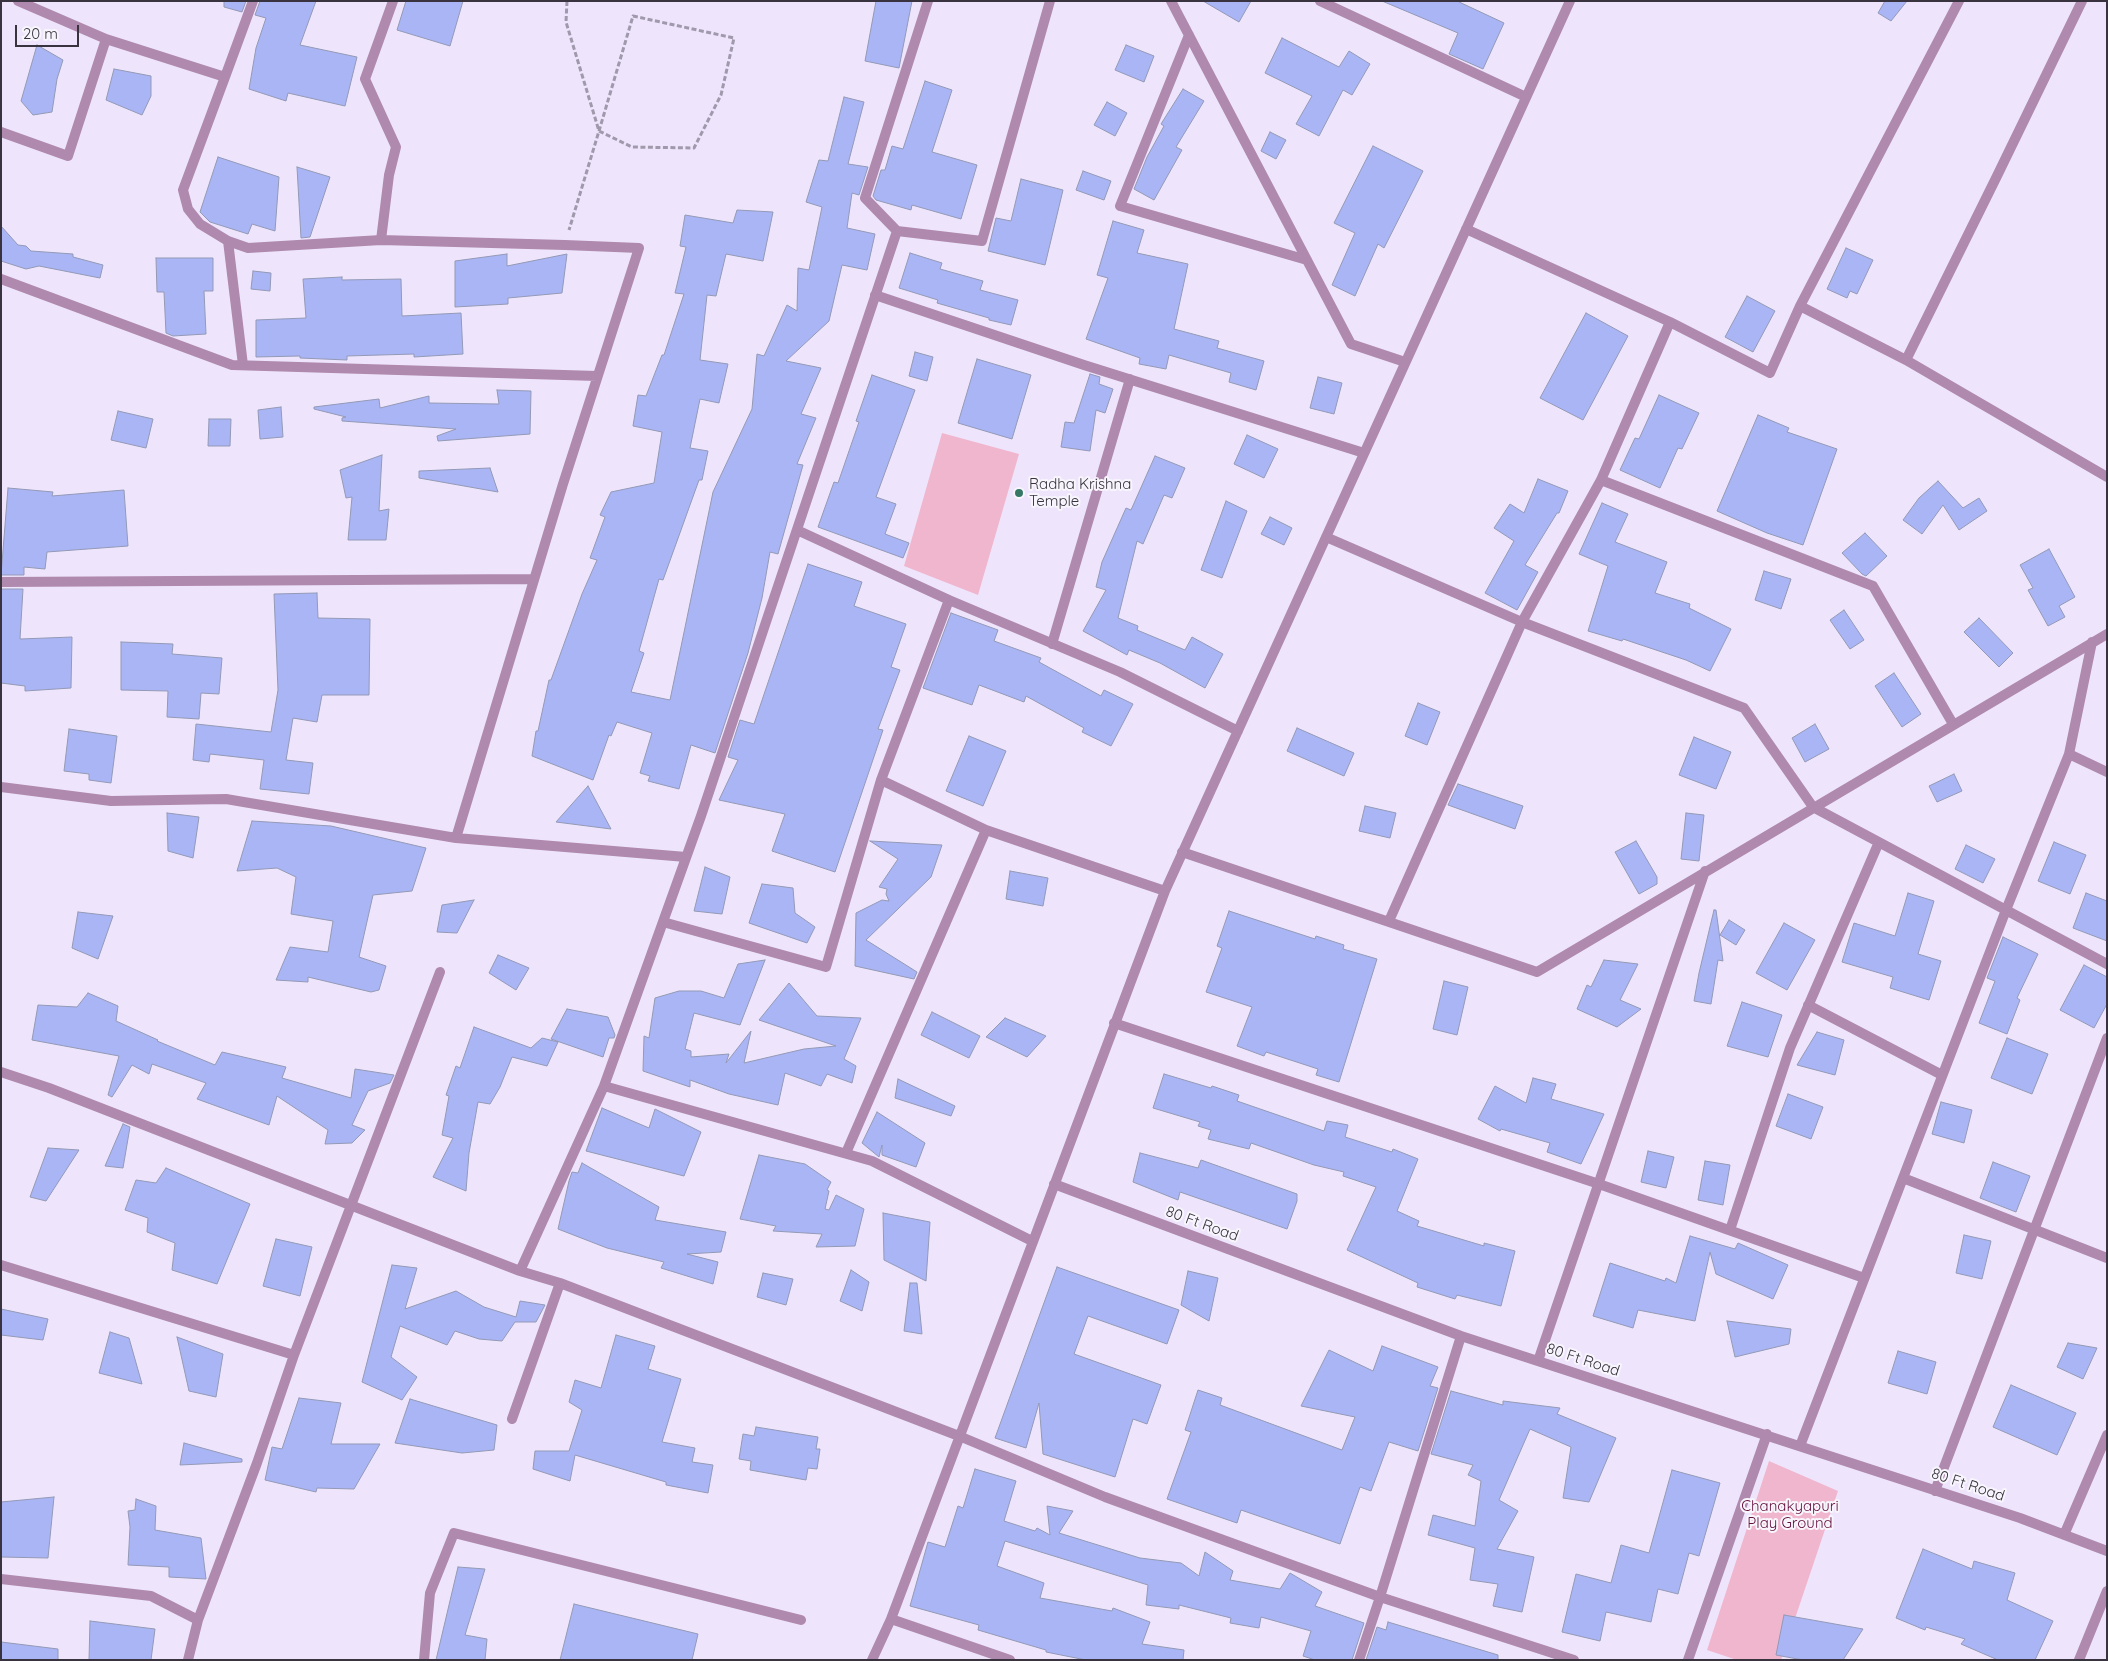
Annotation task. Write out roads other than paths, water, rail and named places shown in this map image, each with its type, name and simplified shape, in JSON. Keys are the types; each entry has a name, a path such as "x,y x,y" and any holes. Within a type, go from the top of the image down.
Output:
{"street":[{"path":"18,1 106,39 225,77"},
{"path":"253,1 183,190 188,209 200,224 228,241 248,248 381,240 639,248 534,579 456,838"},
{"path":"381,240 389,175 396,147 365,79 393,1"},
{"path":"928,1 865,198 897,231 982,240 1050,1"},
{"path":"1171,1 1352,344 1406,362"},
{"path":"1320,1 1337,5 1526,97"},
{"path":"872,1660 890,1620 1165,891 1570,1"},
{"path":"1466,230 1670,322 1770,374 1800,306 1959,1"},
{"path":"1906,360 2082,1"},
{"path":"1189,35 1120,206 1308,260"},
{"path":"1,132 68,156 106,39"},
{"path":"520,1272 604,1086 686,858 897,231"},
{"path":"228,241 243,365"},
{"path":"1,279 232,365 597,376"},
{"path":"875,295 1130,379 1364,453"},
{"path":"1800,306 1906,360 2107,477"},
{"path":"1389,921 1522,622 1601,480 1670,322"},
{"path":"1052,644 1130,379"},
{"path":"1601,480 1873,586 1953,724"},
{"path":"797,530 949,600 1120,672 1238,731"},
{"path":"1326,537 1522,622 1744,708 1813,807 2107,964"},
{"path":"1,582 534,579"},
{"path":"663,922 826,967 881,780 949,600"},
{"path":"1182,852 1537,972 2107,634"},
{"path":"1800,1446 2006,910 2069,754 2092,642"},
{"path":"2069,754 2107,772"},
{"path":"881,780 986,830 1165,891"},
{"path":"1,787 112,802 226,799 456,838 686,858"},
{"path":"846,1153 986,830"},
{"path":"1730,1230 1790,1048 1879,842"},
{"path":"1538,1361 1705,871"},
{"path":"188,1660 198,1620 257,1463 294,1355 440,972"},
{"path":"1808,1004 1942,1076"},
{"path":"1114,1023 1599,1184 1864,1278"},
{"path":"1935,1490 2107,1038"},
{"path":"1,1072 49,1088 520,1272 560,1283 959,1436 1105,1497 1380,1597 1574,1660"},
{"path":"604,1086 872,1161 1032,1242"},
{"path":"1903,1178 2107,1258"},
{"name":"80 Ft Road","path":"1054,1184 1461,1336 2020,1518 2107,1551"},
{"path":"1,1265 294,1355"},
{"path":"512,1419 560,1283"},
{"path":"1359,1660 1461,1336"},
{"path":"1688,1660 1766,1434"},
{"path":"2064,1535 2107,1435"},
{"path":"424,1660 430,1593 454,1533 801,1620"},
{"path":"1,1579 151,1596 198,1620"},
{"path":"2079,1660 2107,1591"},
{"path":"890,1620 1010,1660"}],"place":[{"name":"Radha Krishna Temple","path":"1019,493"}],"park label":[{"name":"Chanakyapuri Play Ground","path":"1790,1514"}]}
